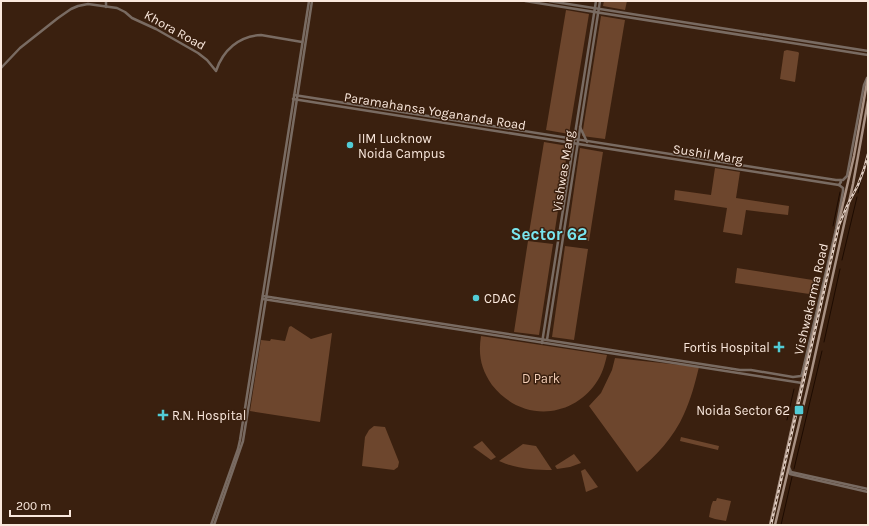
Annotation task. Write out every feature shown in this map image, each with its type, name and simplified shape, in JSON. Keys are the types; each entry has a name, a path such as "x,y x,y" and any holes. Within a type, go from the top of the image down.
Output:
{"main road":[{"name":"Vishwakarma Road","path":"840,215 865,107 868,78"},
{"name":"Vishwakarma Road","path":"865,107 868,101"},
{"name":"Vishwakarma Road","path":"775,525 853,184 863,115"},
{"path":"850,155 854,156"},
{"name":"Vishwakarma Road","path":"770,525 828,267"},
{"path":"820,303 824,305 826,304"},
{"path":"819,308 825,309"}],"street":[{"path":"106,1 106,7"},
{"path":"265,296 283,166 309,1"},
{"path":"211,525 240,440 287,167 312,1"},
{"path":"525,1 594,10"},
{"path":"549,1 598,11 868,55"},
{"name":"Vishwas Marg","path":"542,343 596,1"},
{"name":"Vishwas Marg","path":"546,343 600,1"},
{"name":"Khora Road","path":"1,68 20,48 38,33 71,9 88,4 117,8 125,12 132,18 156,29 198,53 207,60 216,71 222,58 230,47 234,43 244,38 261,35 302,42"},
{"path":"598,11 868,51"},
{"path":"265,296 740,370 796,377 801,376 840,215 843,188 839,185 840,180 847,176 864,85 868,78"},
{"name":"Paramahansa Yogananda Road","path":"294,95 574,141"},
{"name":"Paramahansa Yogananda Road","path":"293,99 574,141"},
{"path":"580,127 587,142"},
{"name":"Sushil Marg","path":"574,141 839,185"},
{"name":"Sushil Marg","path":"578,142 587,142 840,180"},
{"path":"283,166 287,167"},
{"path":"264,300 802,383"},
{"path":"215,524 243,441 264,300"},
{"path":"788,468 790,474 850,488 868,490"},
{"path":"788,468 791,472 868,490"}],"green space":[{"path":"604,1 627,1 625,10 603,6"},
{"path":"566,10 589,14 569,134 546,130"},
{"path":"601,16 625,20 605,139 582,136"},
{"path":"787,50 799,53 795,82 780,79 784,51"},
{"path":"544,142 568,146 554,236 529,233"},
{"path":"580,148 603,152 589,241 567,238"},
{"path":"715,168 740,172 736,198 789,206 788,215 746,210 742,235 723,232 727,208 674,200 675,190 711,195"},
{"path":"528,241 553,244 539,335 514,332"},
{"path":"565,246 588,249 574,340 552,337"},
{"path":"737,268 819,281 816,295 735,283"},
{"path":"291,326 311,339 332,333 320,422 250,411 261,340 270,341 271,339 285,341 289,327"},
{"name":"D Park","path":"481,336 607,355 600,377 596,383 585,395 573,404 559,409 545,411 530,410 516,405 503,397 492,385 481,362"},
{"path":"615,358 699,367 691,397 675,431 664,446 637,472 589,406 601,393 612,370"},
{"path":"374,426 385,427 399,462 398,467 394,470 362,466 365,437 369,430"},
{"path":"681,437 719,446 718,450 680,441"},
{"path":"482,441 496,457 491,460 473,447"},
{"path":"523,444 536,446 552,470 539,470 512,466 499,461"},
{"path":"574,454 581,463 570,467 557,469 555,466"},
{"path":"585,469 598,487 586,492 581,471"},
{"path":"717,498 731,501 726,521 709,517 712,503 713,501 716,501"}],"waterway":[{"path":"858,193 861,179"},
{"path":"833,226 840,192"},
{"path":"842,260 857,197"},
{"path":"824,342 840,269"},
{"path":"794,469 822,351"},
{"path":"787,420 794,389"},
{"path":"781,525 792,477"}],"railway":[{"path":"771,525 839,225 858,185 868,154"}],"place":[{"name":"IIM Lucknow Noida Campus","path":"350,145"},
{"name":"CDAC","path":"476,298"},
{"name":"Fortis Hospital","path":"779,347"},
{"name":"Noida Sector 62","path":"799,410"},
{"name":"R.N. Hospital","path":"163,415"}],"district":[{"name":"Sector 62","path":"549,234"}]}
